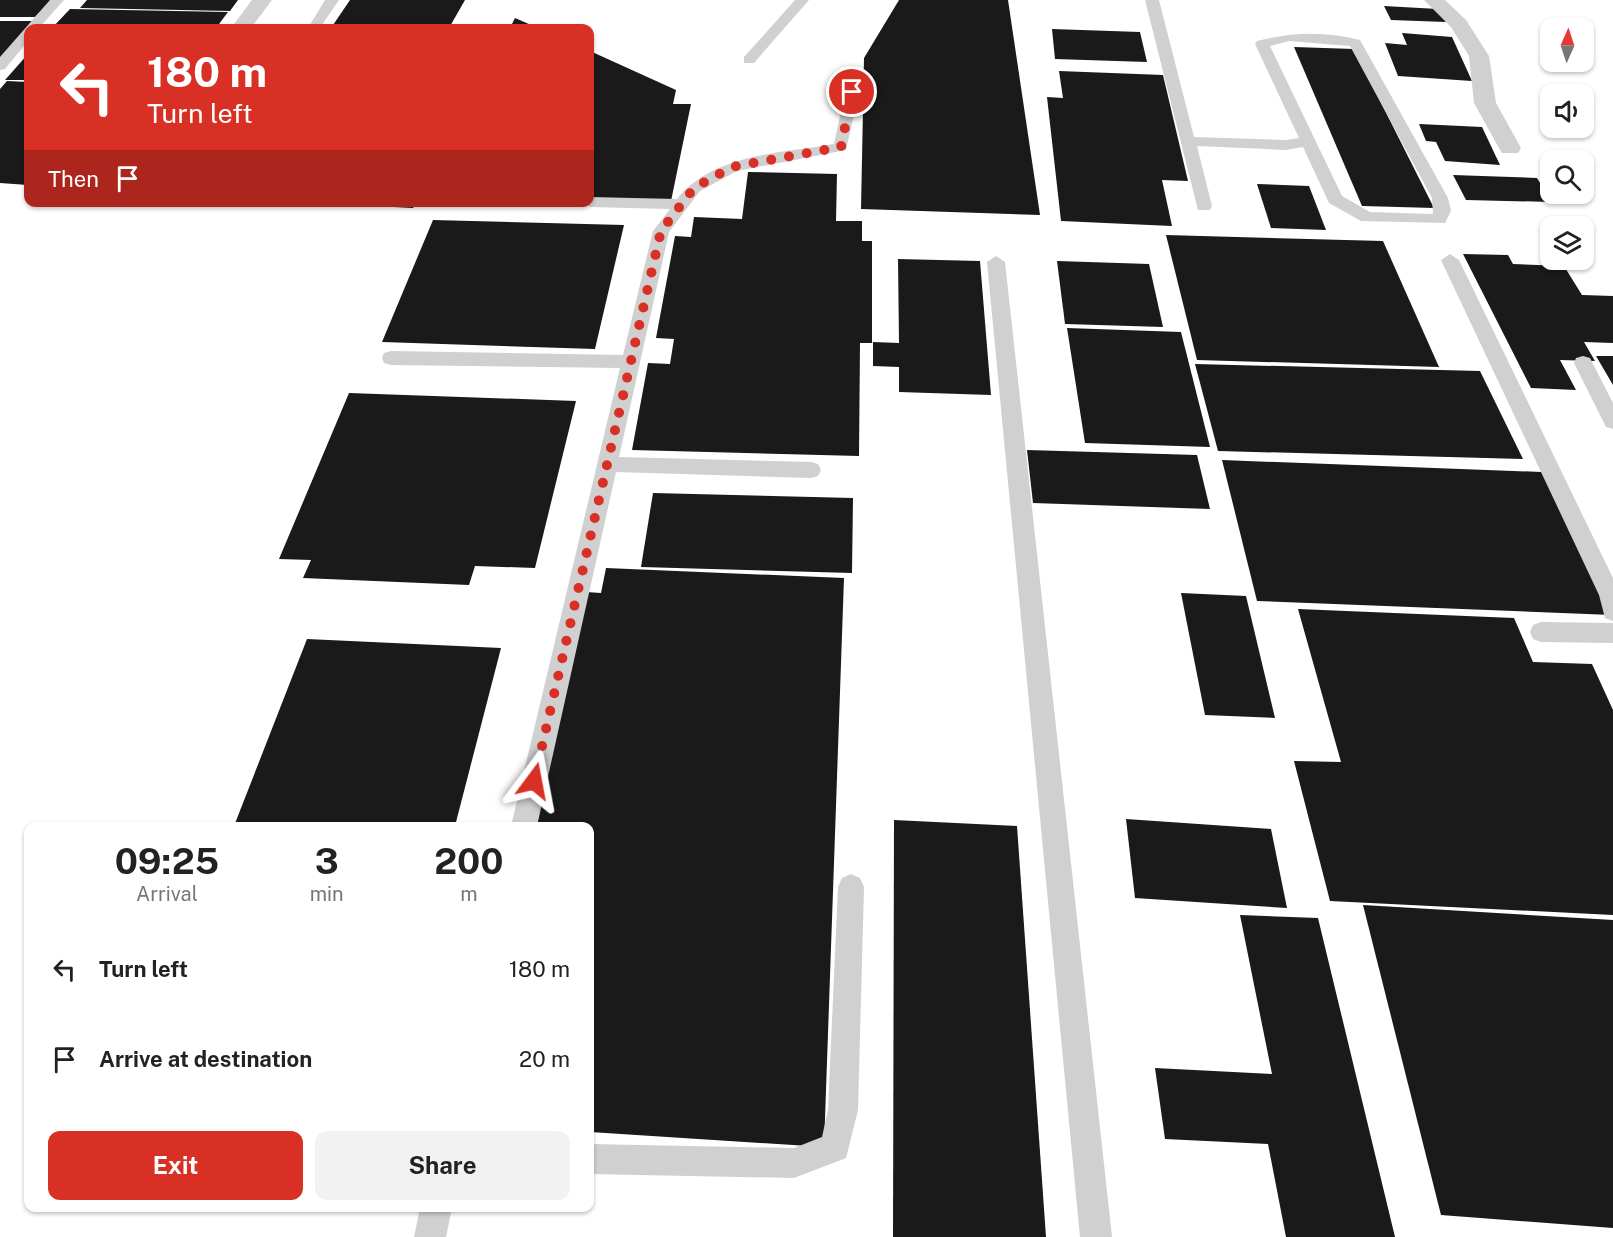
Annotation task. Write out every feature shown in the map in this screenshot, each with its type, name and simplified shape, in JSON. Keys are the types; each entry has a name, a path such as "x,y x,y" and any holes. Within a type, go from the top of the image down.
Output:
{"street":[{"path":"244,24 262,0"},
{"path":"1434,0 1460,24 1479,56 1485,103 1510,148"}],"lane":[{"path":"36,24 57,0"},
{"path":"317,24 332,0"},
{"path":"749,60 802,0"},
{"path":"1152,0 1204,206"},
{"path":"1289,37 1348,40 1362,53 1440,198 1443,211 1439,219 1367,217 1335,199 1306,142 1262,44 1289,37"},
{"path":"0,66 24,38"},
{"path":"525,822 661,231 694,188 732,167 841,147 852,92"},
{"path":"1187,141 1286,145 1306,142"},
{"path":"594,202 682,204"},
{"path":"1450,260 1610,595 1613,611"},
{"path":"996,262 1095,1237"},
{"path":"391,358 631,362"},
{"path":"1583,363 1613,422"},
{"path":"607,464 812,470"},
{"path":"1541,632 1613,633"},
{"path":"594,1159 794,1163 835,1147 843,1110 851,887"},
{"path":"430,1237 435,1212"}],"building":[{"path":"0,0 51,0 35,17 0,17"},
{"path":"87,0 238,0 230,11 80,8"},
{"path":"350,0 465,0 451,24 334,24"},
{"path":"899,0 1008,0 1040,215 861,209 864,58"},
{"path":"1384,6 1438,9 1446,22 1391,20"},
{"path":"70,9 228,12 219,24 56,24"},
{"path":"515,18 529,24 512,24"},
{"path":"0,21 33,21 30,24 24,24 24,31 0,59"},
{"path":"1052,29 1140,32 1147,62 1055,59"},
{"path":"1402,33 1452,37 1472,81 1398,76 1385,43 1407,45"},
{"path":"1294,47 1354,49 1434,208 1362,206"},
{"path":"594,53 676,90 673,104 691,104 670,206 594,203"},
{"path":"24,59 24,80 5,80"},
{"path":"1059,71 1163,75 1188,181 1162,180 1172,226 1061,221 1047,97 1063,98"},
{"path":"7,81 24,82 24,185 0,183 0,89"},
{"path":"1419,124 1482,127 1500,165 1445,161 1436,142 1426,141"},
{"path":"748,172 837,174 836,221 862,221 862,241 872,241 872,343 860,343 859,456 632,450 648,363 670,364 674,339 656,338 675,236 691,237 694,217 742,219"},
{"path":"1453,175 1537,178 1540,183 1540,202 1466,200"},
{"path":"1257,184 1309,186 1326,230 1271,228"},
{"path":"433,220 624,225 595,349 382,342"},
{"path":"1166,235 1383,241 1439,367 1197,360"},
{"path":"1463,254 1508,255 1513,264 1540,265 1540,270 1566,270 1582,295 1613,296 1613,343 1584,342 1595,361 1560,360 1576,390 1531,388"},
{"path":"898,259 980,261 991,395 899,392 899,367 873,366 873,342 899,343"},
{"path":"1057,261 1149,264 1163,327 1065,324"},
{"path":"1067,328 1181,332 1210,447 1085,443"},
{"path":"1596,356 1613,356 1613,385"},
{"path":"1195,364 1480,371 1523,459 1218,451"},
{"path":"349,393 576,401 535,568 475,566 469,585 303,578 311,560 279,559"},
{"path":"1027,450 1197,455 1210,509 1033,503"},
{"path":"1222,460 1542,472 1612,615 1257,601"},
{"path":"653,493 853,498 852,573 641,567"},
{"path":"606,568 844,578 824,1147 594,1132 594,822 537,822 586,592 601,593"},
{"path":"1181,593 1246,596 1275,718 1205,715"},
{"path":"1298,609 1514,618 1533,662 1592,664 1613,710 1613,915 1330,901 1294,761 1341,762"},
{"path":"307,639 501,648 456,822 236,822"},
{"path":"1126,819 1271,829 1287,908 1135,898"},
{"path":"894,820 1017,826 1046,1237 893,1237"},
{"path":"1363,905 1613,920 1613,1228 1441,1215"},
{"path":"1240,915 1318,918 1395,1237 1286,1237 1268,1144 1165,1139 1155,1068 1272,1074"}],"route":[{"path":"534,781 661,231 694,188 732,167 841,147 852,92"}]}
